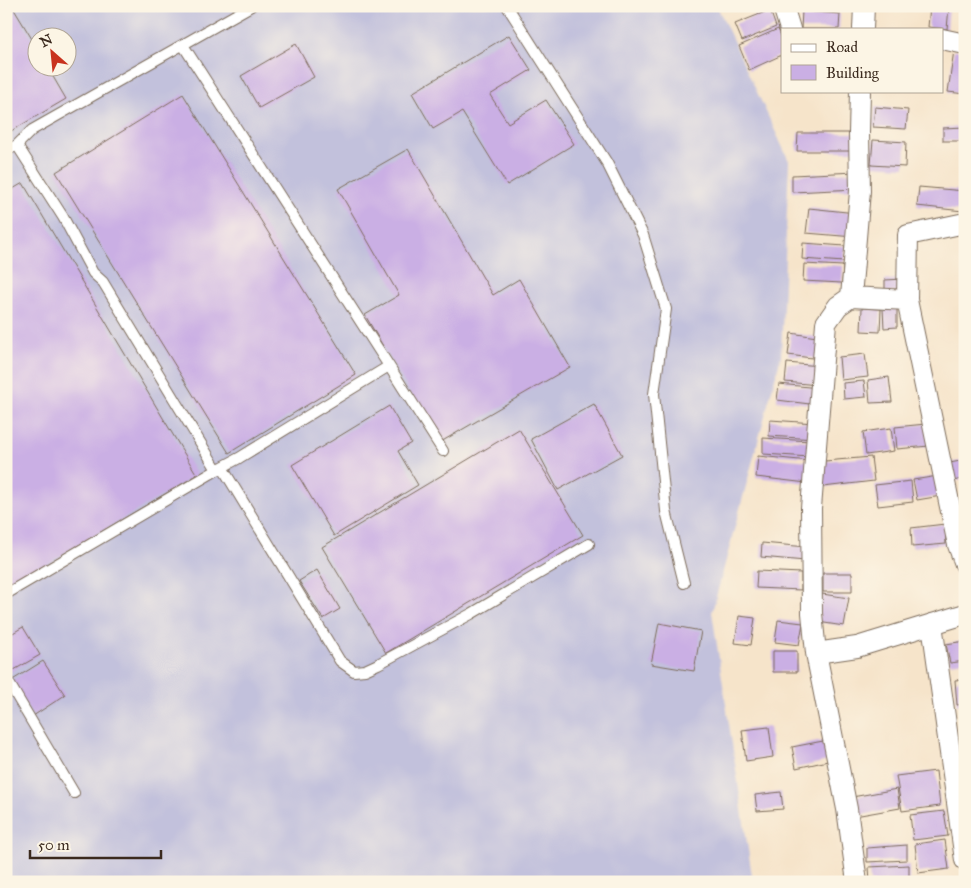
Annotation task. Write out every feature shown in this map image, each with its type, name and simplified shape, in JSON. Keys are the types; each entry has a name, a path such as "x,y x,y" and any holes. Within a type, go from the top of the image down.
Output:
{"street":[{"path":"783,6 790,28"},
{"path":"863,28 864,6"},
{"path":"944,39 965,44"},
{"path":"851,297 860,191 860,92"},
{"path":"965,223 908,235 907,300 958,545 965,564"},
{"path":"856,882 847,809 816,653 812,613 811,508 826,323 838,306 851,297 907,300"},
{"path":"816,653 857,647 965,614"},
{"path":"932,624 965,860"}],"lane":[{"path":"6,151 17,145 32,130 251,6"},
{"path":"507,6 607,163 643,235 666,309 654,394 666,511 684,583"},
{"path":"183,45 443,451"},
{"path":"17,145 63,217 93,273 103,282 340,661 354,671 365,670 378,664 471,614 589,544"},
{"path":"6,594 220,469 389,366"},
{"path":"6,678 74,793"}],"shaded area":[{"path":"6,6 717,6 789,161 781,356 712,612 753,882 6,882"}],"building":[{"path":"6,6 12,6 28,32 28,78 54,78 66,99 6,134"},
{"path":"930,6 949,7 947,29 928,27"},
{"path":"770,10 776,27 742,41 735,24"},
{"path":"802,11 840,14 839,28 801,28"},
{"path":"778,29 781,36 781,55 749,70 739,46"},
{"path":"509,35 531,70 490,95 508,123 546,100 574,144 507,185 462,112 433,129 412,93"},
{"path":"296,44 314,77 259,108 241,76"},
{"path":"954,50 965,51 965,94 948,92"},
{"path":"183,94 356,375 229,453 56,172"},
{"path":"875,107 908,110 906,129 873,127"},
{"path":"965,127 965,141 943,141 943,128"},
{"path":"798,133 855,133 855,151 797,151"},
{"path":"873,140 906,142 905,167 871,165"},
{"path":"408,149 493,295 519,279 570,367 439,443 365,315 399,295 338,189"},
{"path":"856,172 857,189 792,192 792,175"},
{"path":"23,183 197,475 6,588 6,193"},
{"path":"919,187 965,191 963,211 917,206"},
{"path":"809,208 856,213 854,237 806,233"},
{"path":"803,243 845,246 844,262 802,259"},
{"path":"804,264 843,266 842,283 803,281"},
{"path":"904,279 904,292 885,292 885,280"},
{"path":"862,308 881,309 880,332 861,331"},
{"path":"883,309 897,309 897,327 884,328"},
{"path":"791,333 823,338 820,359 788,355"},
{"path":"865,354 868,377 841,380 839,357"},
{"path":"787,363 820,366 818,385 785,382"},
{"path":"889,377 892,402 870,403 868,380"},
{"path":"864,381 866,397 844,399 843,383"},
{"path":"779,384 819,388 818,405 777,400"},
{"path":"594,404 622,455 558,490 531,439"},
{"path":"389,406 411,443 398,451 418,485 334,536 292,465"},
{"path":"770,420 815,423 814,439 769,436"},
{"path":"926,424 929,446 897,449 895,427"},
{"path":"891,428 894,451 866,455 863,432"},
{"path":"519,429 583,535 386,653 322,547"},
{"path":"763,438 811,441 810,457 763,454"},
{"path":"758,456 810,461 807,483 756,477"},
{"path":"871,457 874,481 823,487 825,461"},
{"path":"965,460 965,478 954,481 950,463"},
{"path":"938,476 941,496 917,500 913,480"},
{"path":"911,481 913,502 878,506 875,485"},
{"path":"945,524 946,544 912,547 911,528"},
{"path":"762,543 807,547 805,561 761,557"},
{"path":"317,570 340,609 323,619 299,581"},
{"path":"757,571 801,573 801,590 756,588"},
{"path":"823,573 852,573 852,592 823,592"},
{"path":"822,594 849,598 844,626 818,622"},
{"path":"739,616 755,618 751,645 735,643"},
{"path":"778,620 803,623 799,645 775,642"},
{"path":"659,623 701,631 694,671 651,664"},
{"path":"23,627 40,655 7,674 6,637"},
{"path":"965,641 965,661 950,663 946,644"},
{"path":"773,651 797,651 797,672 773,672"},
{"path":"43,661 65,695 33,716 11,681"},
{"path":"965,679 965,704 957,705 955,680"},
{"path":"769,727 773,757 746,761 742,730"},
{"path":"823,741 828,761 796,768 792,747"},
{"path":"936,771 940,806 902,811 896,776"},
{"path":"897,789 900,808 855,816 852,797"},
{"path":"781,792 783,809 757,811 755,795"},
{"path":"944,811 948,836 913,840 910,815"},
{"path":"945,840 949,869 918,873 915,844"},
{"path":"907,845 907,860 867,862 867,848"},
{"path":"909,865 909,881 870,882 869,867"}]}
